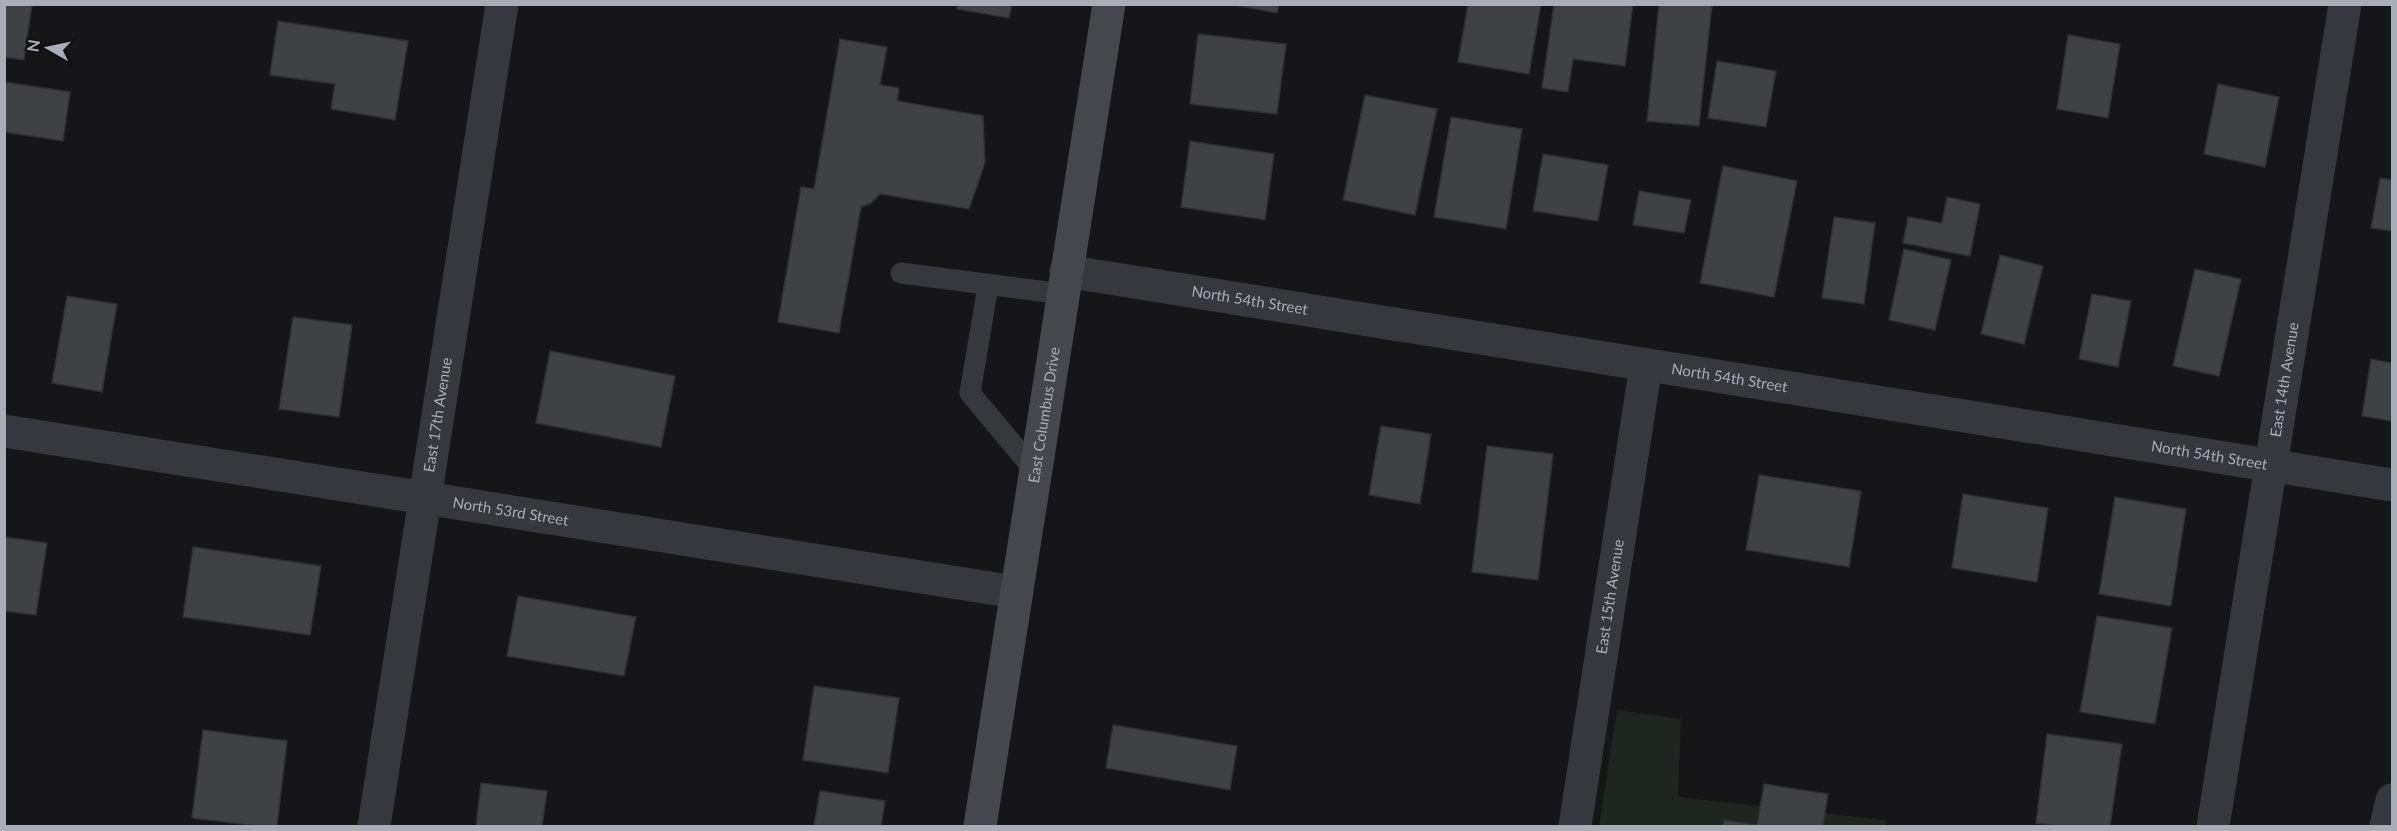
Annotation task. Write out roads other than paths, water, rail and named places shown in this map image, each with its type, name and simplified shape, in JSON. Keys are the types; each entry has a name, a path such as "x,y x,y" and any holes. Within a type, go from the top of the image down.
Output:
{"main road":[{"name":"East Columbus Drive","path":"980,826 1108,4"}],"street":[{"name":"East 17th Avenue","path":"374,826 502,4"},
{"name":"East 14th Avenue","path":"2213,826 2345,4"},
{"name":"North 54th Street","path":"1064,283 1647,365 2392,485"},
{"name":"East 15th Avenue","path":"1575,826 1647,365"},
{"name":"North 53rd Street","path":"4,431 1015,592"},
{"path":"2386,826 2392,800"}],"lane":[{"path":"901,273 988,286 1064,283"},
{"path":"988,286 970,393 1035,471"}]}
